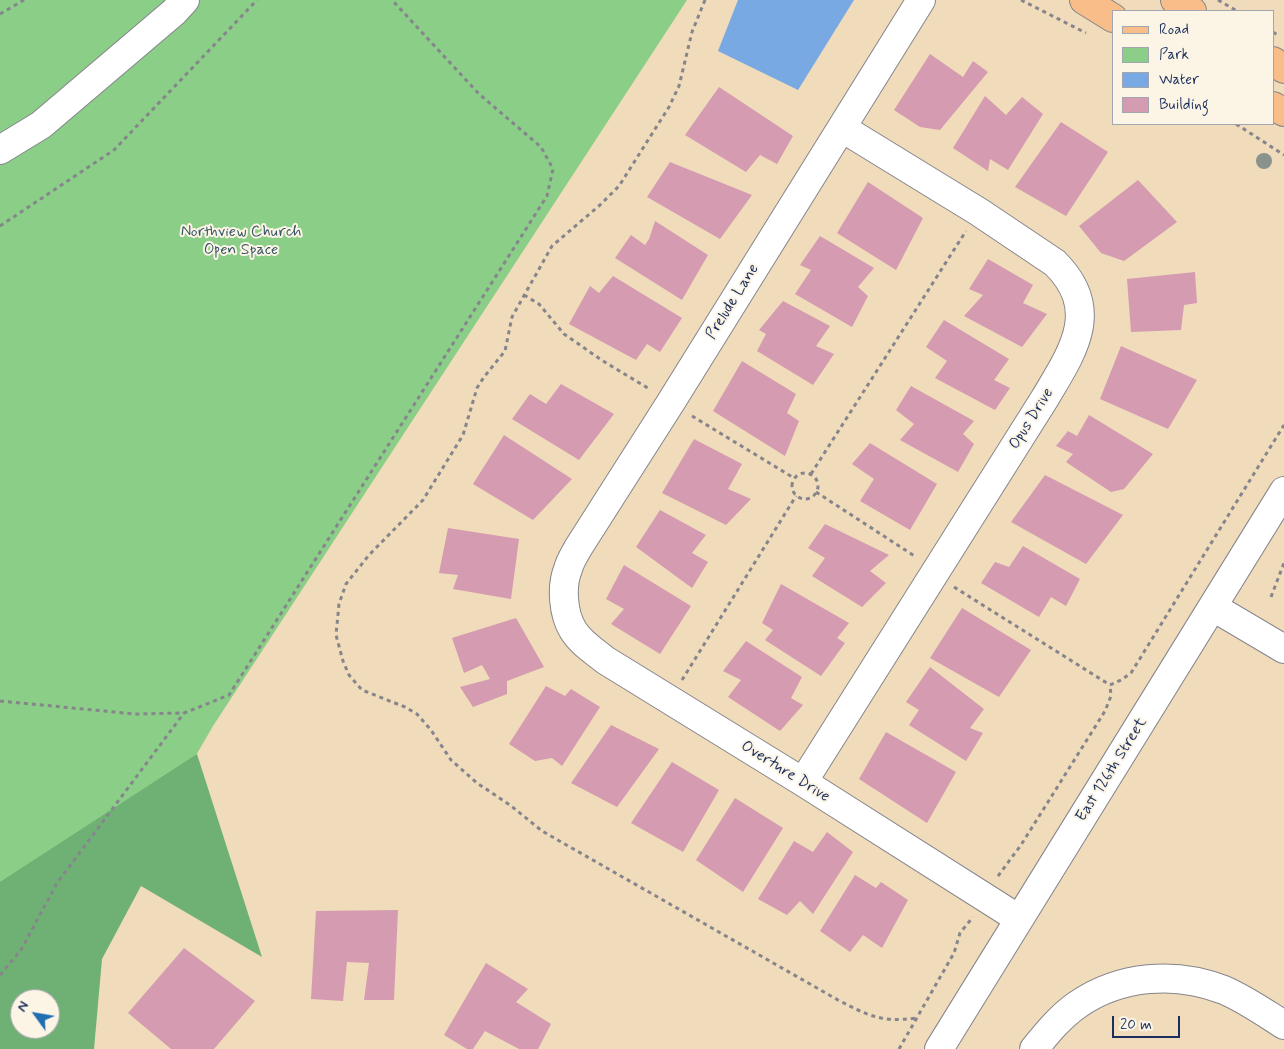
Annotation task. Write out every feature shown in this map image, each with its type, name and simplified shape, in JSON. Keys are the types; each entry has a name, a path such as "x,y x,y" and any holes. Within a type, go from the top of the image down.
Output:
{"main road":[{"path":"1084,0 1112,17"}],"street":[{"path":"0,150 41,125 174,12 184,0"},
{"name":"Prelude Lane","path":"566,611 564,589 567,570 578,548 921,0"},
{"name":"Opus Drive","path":"803,782 1072,353 1080,329 1078,298 1064,271 1055,262 1027,242 842,128"},
{"name":"East 126th Street","path":"938,1049 1284,491"},
{"path":"1213,607 1284,649"},
{"name":"Overture Drive","path":"566,611 573,630 605,660 803,782 1019,919"},
{"path":"1034,1049 1052,1027 1065,1015 1092,996 1122,984 1152,979 1180,979 1209,985 1243,1000 1284,1025"}],"path":[{"path":"0,14 24,0"},
{"path":"0,226 114,150 257,0"},
{"path":"0,701 134,714 184,713 229,695 547,196 553,169 541,147 479,94 392,0"},
{"path":"1021,0 1088,34"},
{"path":"1218,0 1235,10"},
{"path":"1238,125 1284,155"},
{"path":"811,474 979,212"},
{"path":"1110,685 1121,680 1130,672 1284,425"},
{"path":"798,474 811,474 816,479 818,486 816,492 807,499 796,496 792,490 794,478 798,474"},
{"path":"816,492 922,562 948,584 1110,685"},
{"path":"670,700 796,496"},
{"path":"1272,597 1284,563"},
{"path":"899,1049 954,953 960,933 985,898 1002,869 1021,846 1105,711 1111,696 1110,685"},
{"path":"0,975 21,950 58,883 184,713"}],"green space":[{"name":"Northview Church Open Space","path":"0,0 687,0 213,726 56,989 10,989 10,1039 0,1049"},
{"path":"197,754 262,957 141,886 102,959 94,1049 0,1049 0,882"}],"water":[{"path":"738,0 854,0 798,90 718,51"}],"building":[{"path":"930,54 963,77 973,61 988,72 940,130 920,127 894,110"},
{"path":"719,87 793,136 777,164 760,155 746,172 685,135"},
{"path":"985,96 1006,115 1022,97 1043,114 1008,170 990,159 988,171 953,148"},
{"path":"1061,122 1108,152 1066,216 1015,187"},
{"path":"670,162 752,195 720,239 647,197"},
{"path":"1138,180 1177,222 1124,261 1101,253 1079,226"},
{"path":"868,182 923,218 896,270 837,233"},
{"path":"655,221 708,255 682,300 615,258 631,235 645,245"},
{"path":"820,236 874,268 858,287 868,296 852,327 795,294 811,270 800,265"},
{"path":"988,259 1033,285 1023,303 1047,314 1022,347 964,316 983,295 969,289"},
{"path":"1195,272 1197,303 1184,305 1181,330 1131,332 1127,279"},
{"path":"613,276 682,318 660,352 647,344 636,360 569,324 590,286 599,293"},
{"path":"783,301 830,326 816,346 834,354 813,385 757,351 766,334 759,330"},
{"path":"944,320 1009,359 994,380 1010,388 995,410 935,378 947,361 926,347"},
{"path":"1121,346 1197,380 1168,429 1100,399"},
{"path":"742,361 796,394 787,413 799,421 785,456 713,411"},
{"path":"561,384 614,414 579,460 512,419 530,394 546,404"},
{"path":"911,386 974,421 963,434 974,444 958,472 900,440 914,424 896,410"},
{"path":"1089,415 1153,454 1124,489 1111,492 1066,462 1073,454 1056,446 1068,431 1077,436"},
{"path":"504,435 572,479 533,520 473,484"},
{"path":"694,439 742,464 728,489 751,499 726,525 662,493"},
{"path":"870,443 937,484 910,530 860,501 874,479 852,464"},
{"path":"1045,475 1123,515 1086,564 1011,522"},
{"path":"660,510 706,535 692,553 708,562 692,588 636,547"},
{"path":"825,524 889,555 870,571 886,583 862,607 812,576 825,558 808,548"},
{"path":"448,528 519,539 511,599 453,589 458,575 439,573"},
{"path":"1023,546 1080,579 1066,606 1051,597 1039,617 981,583 995,562 1009,567"},
{"path":"624,565 691,606 660,654 611,624 624,609 606,599"},
{"path":"781,584 849,623 837,638 845,643 821,676 765,640 773,630 762,623"},
{"path":"962,608 1031,650 999,697 930,658"},
{"path":"516,618 544,667 507,681 507,694 473,707 460,687 490,679 482,665 464,673 452,638"},
{"path":"746,641 802,677 791,698 803,705 780,731 728,697 741,680 723,671"},
{"path":"930,667 984,709 970,728 983,733 966,761 909,725 919,710 906,702"},
{"path":"546,686 565,696 571,689 600,707 562,766 552,758 535,761 509,744"},
{"path":"611,725 659,749 617,807 571,783"},
{"path":"886,732 956,772 927,823 859,779"},
{"path":"672,762 719,790 683,852 631,823"},
{"path":"735,798 783,828 743,892 696,860"},
{"path":"827,832 853,852 813,914 800,901 787,915 758,899 794,841 813,852"},
{"path":"855,875 876,888 881,882 908,900 882,948 863,935 850,952 820,931"},
{"path":"398,910 394,1000 364,1000 369,963 347,962 343,1001 311,999 316,911"},
{"path":"184,948 255,1001 214,1049 171,1049 128,1013"},
{"path":"486,963 528,989 516,1002 551,1024 538,1049 519,1049 485,1031 473,1049 467,1049 444,1035"}]}
